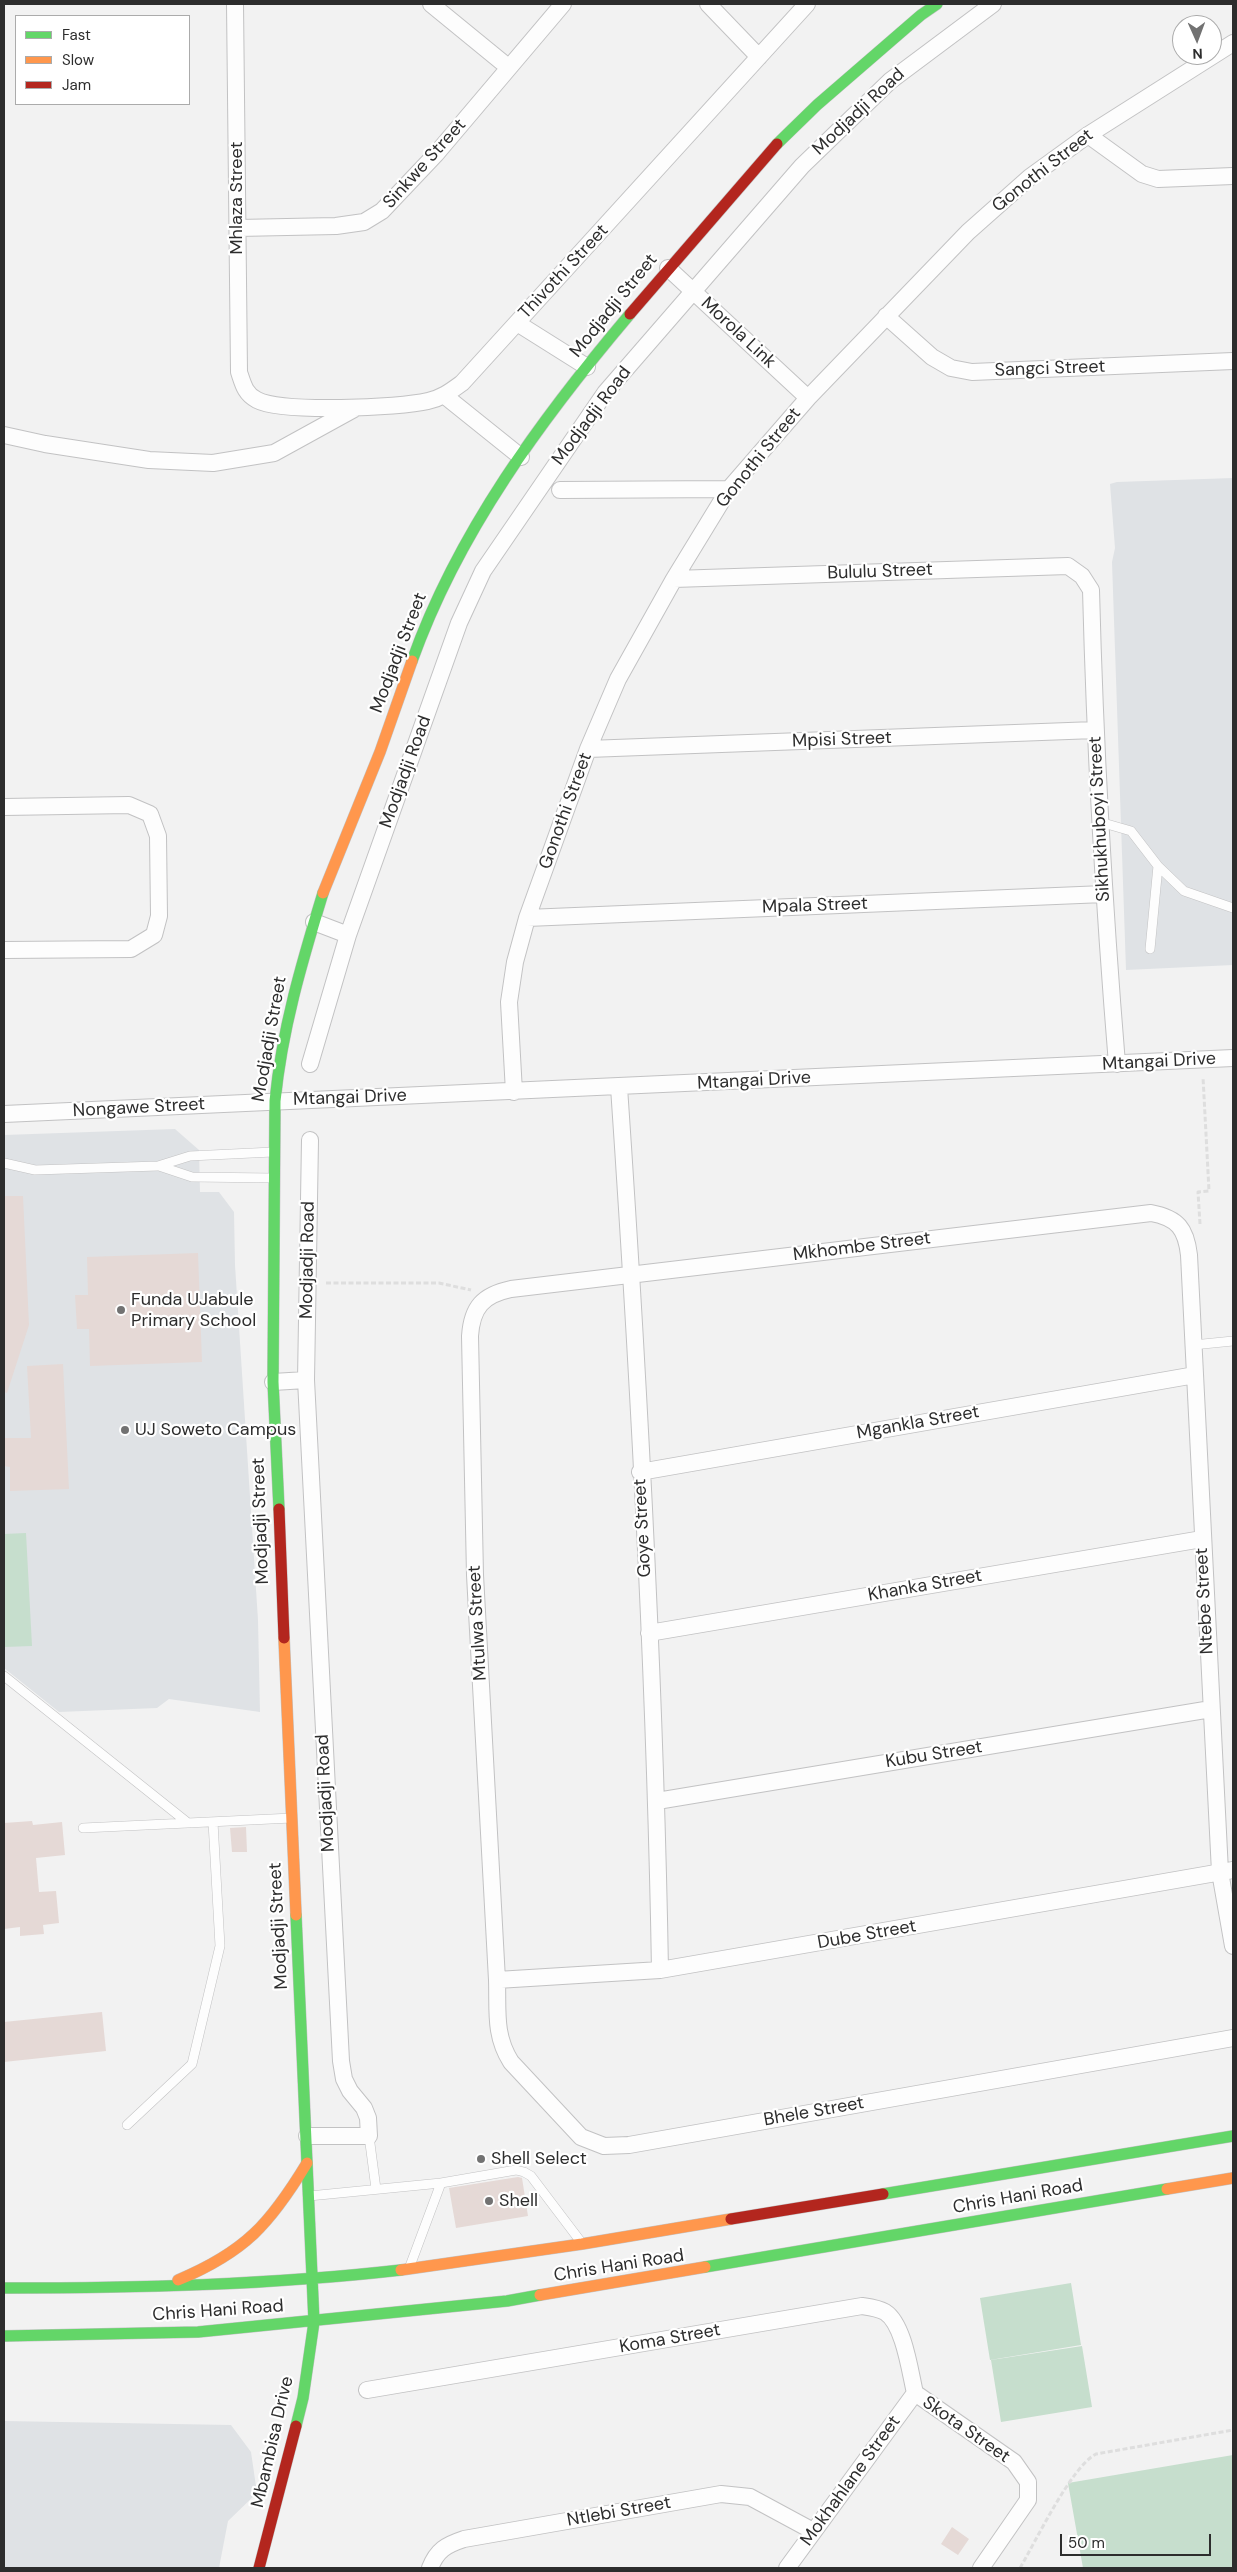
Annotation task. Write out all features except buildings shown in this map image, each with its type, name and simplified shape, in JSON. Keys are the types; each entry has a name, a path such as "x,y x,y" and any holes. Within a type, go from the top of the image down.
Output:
{"street":[{"name":"Mhlaza Street","path":"235,4 238,228 237,347 239,372 251,396"},
{"path":"431,4 508,67"},
{"name":"Sinkwe Street","path":"238,228 336,226 364,222 382,212 436,154 563,4"},
{"path":"708,4 758,58"},
{"name":"Thivothi Street","path":"251,396 271,405 354,409 428,402 445,396 462,383 808,4"},
{"name":"Modjadji Street","path":"314,2322 273,1382 275,1101 278,1069 296,981 327,880 380,752 418,645 451,570 498,489 587,367 668,268 767,154 818,105 921,15 938,4"},
{"name":"Modjadji Road","path":"310,1064 348,935 459,623 483,571 605,393 694,293 802,166 890,81 993,4"},
{"name":"Gonothi Street","path":"514,1092 509,1002 515,962 527,918 588,749 618,679 674,579 729,489 808,398 886,316 968,232 1030,177 1088,135 1233,43"},
{"path":"1088,135 1142,174 1158,179 1233,176"},
{"name":"Morola Link","path":"668,268 808,398"},
{"name":"Sangci Street","path":"886,316 932,356 951,368 972,372 1233,361"},
{"path":"517,322 587,367"},
{"path":"445,396 521,457"},
{"path":"4,435 45,444 149,460 212,463 274,453 354,409"},
{"path":"560,490 729,489"},
{"name":"Bululu Street","path":"674,579 1068,566 1082,576"},
{"name":"Sikhukhuboyi Street","path":"1082,576 1091,590 1100,822 1117,1064"},
{"name":"Mpisi Street","path":"588,749 1095,730"},
{"path":"4,807 128,806 150,814 158,836 159,916 154,935 131,949 4,950"},
{"name":"Mpala Street","path":"527,918 1104,894"},
{"path":"314,922 348,935"},
{"name":"Mtangai Drive","path":"275,1101 514,1092 1233,1058"},
{"name":"Goye Street","path":"619,1087 632,1274 657,1801 660,1970"},
{"name":"Nongawe Street","path":"4,1114 275,1101"},
{"name":"Modjadji Road","path":"310,1140 306,1380 341,2061 344,2079 368,2118 369,2136"},
{"name":"Mkhombe Street","path":"487,1298 493,1292 511,1289 1151,1213 1169,1218 1182,1228 1187,1238 1188,1255"},
{"name":"Ntebe Street","path":"1188,1255 1211,1709 1233,1946"},
{"name":"Mtulwa Street","path":"487,1298 471,1320 470,1346 475,1575 498,1980"},
{"name":"Mgankla Street","path":"640,1472 1195,1375"},
{"path":"273,1382 306,1380"},
{"name":"Khanka Street","path":"648,1633 1202,1540"},
{"name":"Kubu Street","path":"657,1801 1211,1709"},
{"name":"Dube Street","path":"498,1980 660,1970 1227,1871"},
{"name":"Bhele Street","path":"498,1980 498,2033 511,2062 581,2137 604,2146 629,2145 1233,2038"},
{"path":"307,2136 369,2136"},
{"name":"Chris Hani Road","path":"4,2288 162,2286 313,2280 409,2269 582,2244 1233,2136"},
{"path":"162,2286 211,2267 240,2250 260,2232 278,2211 308,2163"},
{"name":"Chris Hani Road","path":"4,2336 198,2332 314,2322 507,2301 1233,2178"},
{"name":"Koma Street","path":"367,2390 862,2306 886,2313 895,2322 904,2348 915,2393"},
{"name":"Mbambisa Drive","path":"260,2568 303,2398 314,2322"},
{"name":"Mokhahlane Street","path":"787,2568 915,2393"},
{"name":"Skota Street","path":"915,2393 1014,2462 1028,2482 1028,2500 982,2568"},
{"name":"Ntlebi Street","path":"430,2568 439,2551 464,2539 721,2494 750,2497 813,2531"}],"lane":[{"path":"1100,822 1131,831 1158,866 1184,891 1233,908"},
{"path":"1150,950 1158,866"},
{"path":"4,1163 35,1170 158,1166 190,1156 274,1152"},
{"path":"158,1166 192,1177 273,1178"},
{"path":"1193,1345 1233,1341"},
{"path":"4,1676 188,1823"},
{"path":"83,1828 292,1818"},
{"path":"127,2125 192,2064 220,1946 213,1822"},
{"path":"369,2136 376,2189"},
{"path":"309,2196 441,2183 516,2170 531,2176 582,2244"},
{"path":"409,2269 441,2183"}],"path":[{"path":"1200,1226 1198,1192 1209,1191 1202,1059"},
{"path":"308,1283 439,1283 480,1292 487,1298"},
{"path":"1020,2568 1088,2458 1096,2454 1233,2430"}],"shaded area":[{"path":"1233,478 1233,965 1126,970 1112,562 1115,548 1110,484 1117,482"},
{"name":"UJ Soweto Campus","path":"175,1129 199,1150 200,1192 219,1192 234,1212 235,1265 258,1620 260,1712 169,1699 157,1708 59,1712 4,1668 4,1135"},
{"path":"4,2421 231,2425 251,2452 257,2493 228,2521 219,2568 4,2568"}],"green space":[{"path":"26,1533 32,1646 4,1647 4,1534"},
{"path":"1071,2283 1081,2345 990,2360 980,2298"},
{"path":"1082,2346 1092,2407 1001,2422 991,2360"},
{"path":"1233,2455 1233,2568 1083,2568 1068,2483"}],"traffic: fast":[{"path":"777,144 817,105 921,15 937,4"},
{"path":"412,661 431,613 453,567 505,478 565,394 630,314"},
{"path":"279,1509 273,1382 275,1101 282,1048 300,970 323,893"},
{"path":"296,1915 314,2322 303,2398 296,2426"},
{"path":"883,2194 1233,2136"},
{"path":"705,2267 1167,2189"},
{"path":"4,2288 203,2285 401,2270"},
{"path":"4,2336 198,2332 507,2301 540,2295"}],"traffic: slow":[{"path":"323,893 380,752 412,661"},
{"path":"284,1638 296,1915"},
{"path":"178,2280 221,2258 239,2247 254,2234 281,2203 307,2163"},
{"path":"1167,2189 1233,2178"},
{"path":"401,2270 582,2244 731,2219"},
{"path":"540,2295 705,2267"}],"traffic: jam":[{"path":"630,314 777,144"},
{"path":"279,1509 284,1638"},
{"path":"731,2219 883,2194"},
{"path":"259,2568 296,2426"}],"place":[{"name":"Funda UJabule Primary School","path":"121,1310"},
{"name":"UJ Soweto Campus","path":"125,1430"},
{"name":"Shell Select","path":"481,2159"},
{"name":"Shell","path":"489,2201"}]}
